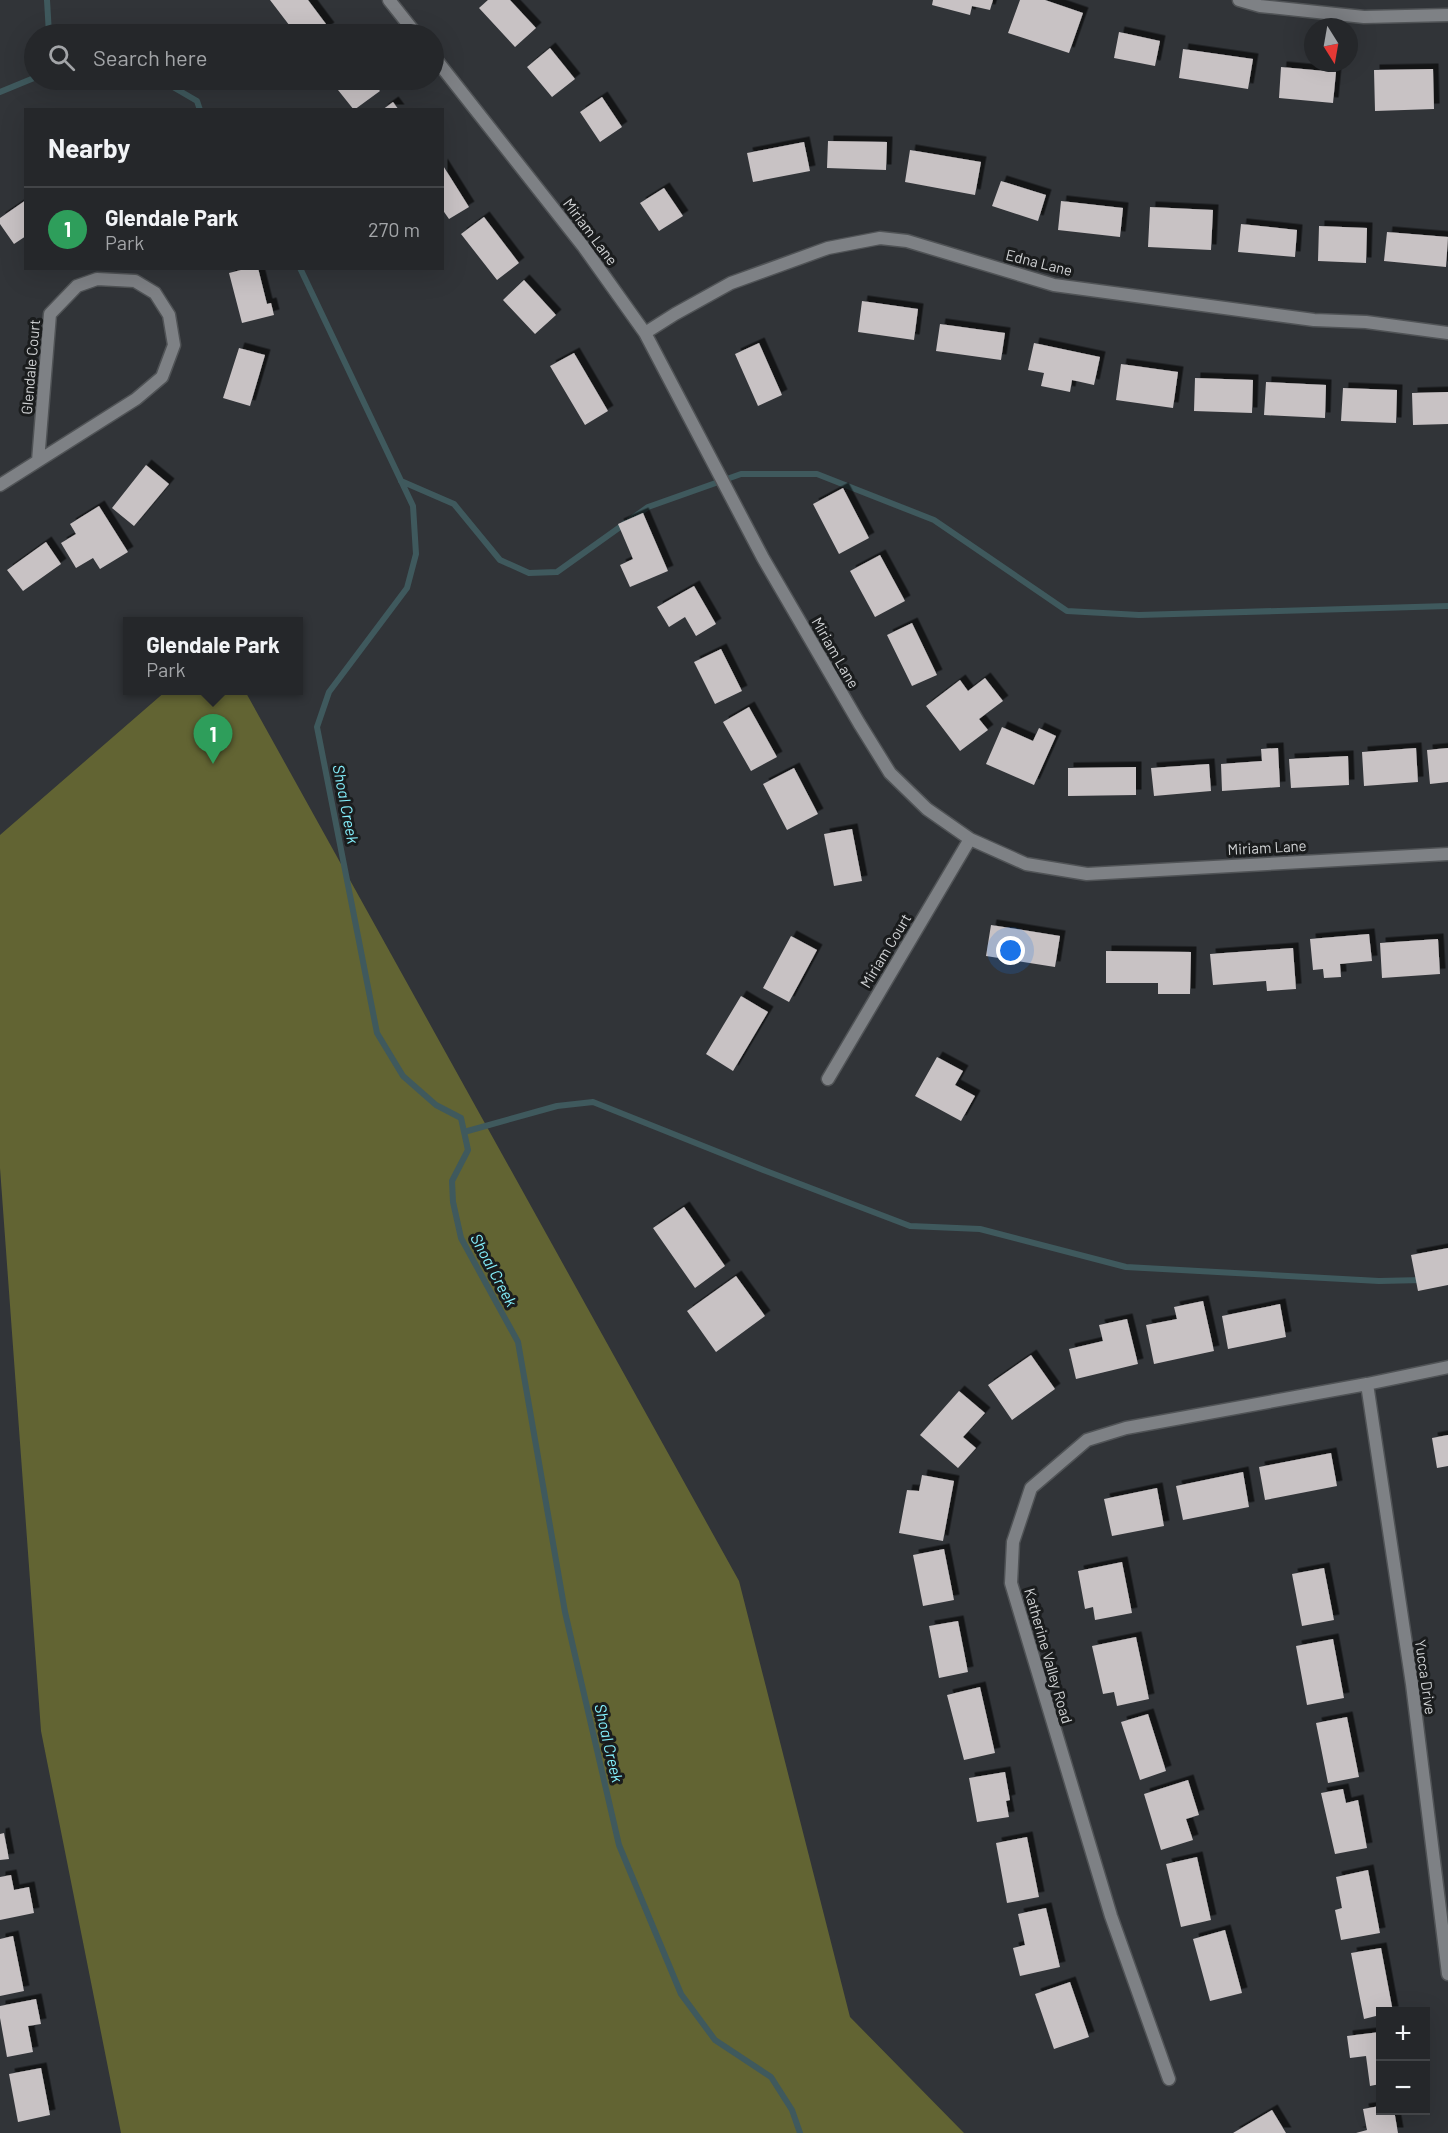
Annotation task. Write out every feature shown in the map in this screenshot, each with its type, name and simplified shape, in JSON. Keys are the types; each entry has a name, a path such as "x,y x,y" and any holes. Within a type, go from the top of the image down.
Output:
{"street":[{"path":"389,0 408,24"},
{"path":"1239,0 1260,6 1364,17 1448,15"},
{"name":"Miriam Lane","path":"444,70 583,246 645,333 763,558 890,773 927,809 970,839 1026,864 1087,874 1448,854"},
{"name":"Edna Lane","path":"645,333 731,283 828,248 880,238 907,241 1054,285 1314,320 1366,322 1448,333"},
{"name":"Glendale Court","path":"0,485 38,461 136,399 162,378 174,345 169,315 154,293 135,281 97,279 77,285 50,314 38,461"},
{"name":"Miriam Court","path":"828,1079 970,839"},
{"name":"Katherine Valley Road","path":"1169,2079 1111,1916 1011,1583 1013,1542 1031,1488 1087,1440 1126,1428 1448,1367"},
{"name":"Yucca Drive","path":"1367,1384 1412,1684 1448,1974"}],"green space":[{"path":"161,695 247,695 739,1581 850,2017 964,2133 121,2133 41,1731 0,1168 0,835"}],"building":[{"path":"270,0 308,0 326,24 288,24"},
{"path":"488,0 510,0 536,28 515,47 479,8"},
{"path":"933,0 993,0 990,10 972,6 970,15 932,5"},
{"path":"1020,0 1045,0 1083,13 1069,53 1008,33"},
{"path":"1119,32 1160,41 1155,66 1114,58"},
{"path":"550,48 575,79 552,97 527,67"},
{"path":"1183,49 1253,59 1248,89 1179,78"},
{"path":"1281,67 1304,69 1304,72 1336,72 1333,103 1279,98"},
{"path":"1433,69 1434,109 1375,111 1374,70"},
{"path":"338,90 380,91 357,108 352,108"},
{"path":"602,97 622,127 600,142 580,112"},
{"path":"393,102 398,108 385,108"},
{"path":"828,141 887,142 886,170 827,168"},
{"path":"804,142 810,171 753,182 747,153"},
{"path":"910,150 981,162 975,195 905,182"},
{"path":"444,167 469,207 449,219 444,212"},
{"path":"1001,181 1046,195 1038,221 992,206"},
{"path":"664,188 683,216 659,231 640,203"},
{"path":"24,201 24,237 14,244 0,224 0,218"},
{"path":"1061,201 1123,208 1120,237 1058,230"},
{"path":"1150,207 1213,210 1211,250 1148,247"},
{"path":"484,217 519,263 497,280 461,234"},
{"path":"1241,224 1297,230 1295,257 1238,252"},
{"path":"1319,226 1367,228 1366,263 1318,261"},
{"path":"1387,232 1448,237 1446,267 1384,261"},
{"path":"258,270 267,304 271,303 274,315 242,323 229,273"},
{"path":"524,280 556,315 535,334 503,300"},
{"path":"862,301 918,309 914,340 858,332"},
{"path":"940,324 1005,333 1001,360 936,351"},
{"path":"759,343 782,395 758,406 735,354"},
{"path":"1034,343 1100,357 1094,385 1072,380 1070,392 1041,386 1044,373 1028,370"},
{"path":"239,348 265,355 250,406 223,398"},
{"path":"574,353 608,411 585,425 550,366"},
{"path":"1121,364 1178,372 1173,408 1116,400"},
{"path":"1195,378 1253,380 1252,413 1194,411"},
{"path":"1266,382 1326,385 1325,418 1264,415"},
{"path":"1343,388 1397,390 1396,423 1341,421"},
{"path":"1448,392 1448,424 1413,425 1412,393"},
{"path":"146,465 169,484 134,526 112,508"},
{"path":"843,488 869,538 839,554 813,504"},
{"path":"99,506 128,552 100,569 93,558 76,568 61,543 76,534 70,524"},
{"path":"643,513 668,571 630,587 620,565 633,559 618,524"},
{"path":"46,542 61,564 23,591 7,570"},
{"path":"880,555 905,601 875,617 850,571"},
{"path":"694,586 716,624 696,636 685,617 669,627 657,607"},
{"path":"912,623 937,675 912,686 887,635"},
{"path":"721,649 742,691 715,704 694,662"},
{"path":"985,678 1003,701 979,719 988,730 960,751 926,706 960,680 968,691"},
{"path":"749,707 777,757 751,771 723,722"},
{"path":"1002,727 1033,741 1039,728 1056,736 1034,785 986,764"},
{"path":"1278,748 1280,787 1222,791 1221,764 1262,761 1261,749"},
{"path":"1416,748 1418,782 1364,786 1362,752"},
{"path":"1448,748 1448,782 1430,784 1427,750"},
{"path":"1348,756 1349,785 1291,788 1289,759"},
{"path":"1209,764 1211,791 1154,796 1151,768"},
{"path":"1136,767 1136,795 1068,796 1068,768"},
{"path":"794,768 818,814 787,830 763,784"},
{"path":"852,829 862,881 834,886 824,834"},
{"path":"991,925 1060,936 1055,967 986,956"},
{"path":"1369,934 1372,961 1340,964 1341,977 1324,978 1323,969 1313,970 1310,939"},
{"path":"791,936 817,950 789,1002 763,988"},
{"path":"1438,939 1440,974 1382,978 1380,943"},
{"path":"1293,948 1296,989 1267,991 1266,981 1213,985 1210,954"},
{"path":"1106,951 1191,952 1190,994 1158,994 1158,983 1106,983"},
{"path":"741,996 768,1012 733,1071 706,1054"},
{"path":"937,1057 963,1071 955,1085 975,1096 961,1121 915,1096"},
{"path":"684,1207 725,1266 695,1288 653,1228"},
{"path":"1448,1248 1448,1285 1418,1291 1411,1255"},
{"path":"736,1276 765,1316 716,1352 687,1311"},
{"path":"1203,1301 1214,1351 1154,1364 1146,1325 1177,1319 1174,1307"},
{"path":"1280,1304 1286,1337 1228,1349 1222,1316"},
{"path":"1127,1319 1138,1364 1076,1379 1069,1349 1103,1341 1099,1325"},
{"path":"1031,1355 1055,1389 1012,1420 988,1385"},
{"path":"959,1391 985,1413 963,1437 976,1448 958,1468 920,1435"},
{"path":"1448,1435 1448,1466 1437,1468 1432,1438"},
{"path":"1331,1453 1337,1486 1265,1500 1259,1467"},
{"path":"1243,1472 1249,1507 1183,1520 1176,1486"},
{"path":"922,1475 954,1481 943,1541 899,1533 907,1490 919,1491"},
{"path":"1157,1488 1164,1526 1112,1536 1104,1499"},
{"path":"944,1549 954,1600 923,1606 913,1555"},
{"path":"1122,1562 1132,1613 1095,1620 1093,1607 1085,1609 1078,1571"},
{"path":"1324,1568 1334,1620 1302,1626 1292,1574"},
{"path":"958,1621 968,1672 939,1678 929,1626"},
{"path":"1136,1637 1149,1699 1117,1706 1114,1692 1103,1694 1092,1646"},
{"path":"1333,1639 1344,1698 1307,1705 1296,1646"},
{"path":"980,1687 995,1753 964,1760 947,1695"},
{"path":"1148,1714 1166,1771 1140,1780 1121,1722"},
{"path":"1347,1717 1359,1777 1328,1783 1316,1723"},
{"path":"1005,1772 1010,1800 1006,1801 1009,1817 977,1822 969,1778"},
{"path":"1188,1780 1199,1815 1186,1819 1193,1840 1161,1850 1144,1794"},
{"path":"1343,1789 1346,1803 1358,1800 1367,1848 1335,1854 1321,1793"},
{"path":"4,1833 9,1859 0,1860 0,1834"},
{"path":"1027,1837 1039,1897 1007,1903 996,1843"},
{"path":"1197,1857 1211,1920 1181,1927 1166,1864"},
{"path":"1368,1870 1380,1933 1341,1940 1335,1910 1342,1908 1336,1877"},
{"path":"11,1875 14,1890 29,1887 34,1913 0,1920 0,1877"},
{"path":"1046,1908 1060,1967 1020,1976 1013,1948 1025,1945 1018,1914"},
{"path":"1225,1930 1242,1993 1210,2001 1193,1939"},
{"path":"13,1936 24,1991 0,1996 0,1939"},
{"path":"1381,1948 1392,2007 1376,2007 1376,2016 1364,2019 1351,1953"},
{"path":"1070,1982 1089,2037 1054,2049 1035,1994"},
{"path":"36,1999 41,2024 28,2026 33,2052 7,2057 0,2006"},
{"path":"1376,2032 1376,2085 1370,2086 1366,2056 1350,2058 1347,2036"},
{"path":"41,2068 50,2115 18,2122 9,2074"},
{"path":"1376,2107 1376,2115 1395,2115 1398,2133 1356,2133 1367,2130 1363,2109"},
{"path":"1272,2110 1286,2133 1233,2133"}],"waterway":[{"name":"Shoal Creek","path":"47,0 48,24"},
{"path":"0,92 24,82"},
{"name":"Shoal Creek","path":"178,90 197,101 199,108"},
{"name":"Shoal Creek","path":"301,270 413,506 416,554 407,588 329,692 317,727 377,1033 403,1076 436,1105 461,1118 468,1150 452,1181 453,1202 461,1238 518,1342 565,1612 619,1845 681,1994 715,2040 771,2077 792,2110 800,2133"},
{"path":"401,481 454,504 500,560 529,573 557,572 648,507 741,474 817,474 934,520 1067,611 1139,615 1448,606"},
{"path":"464,1132 557,1106 593,1102 910,1226 980,1229 1126,1267 1379,1281 1423,1280"}],"place":[{"name":"Glendale Park","path":"213,764"}]}
